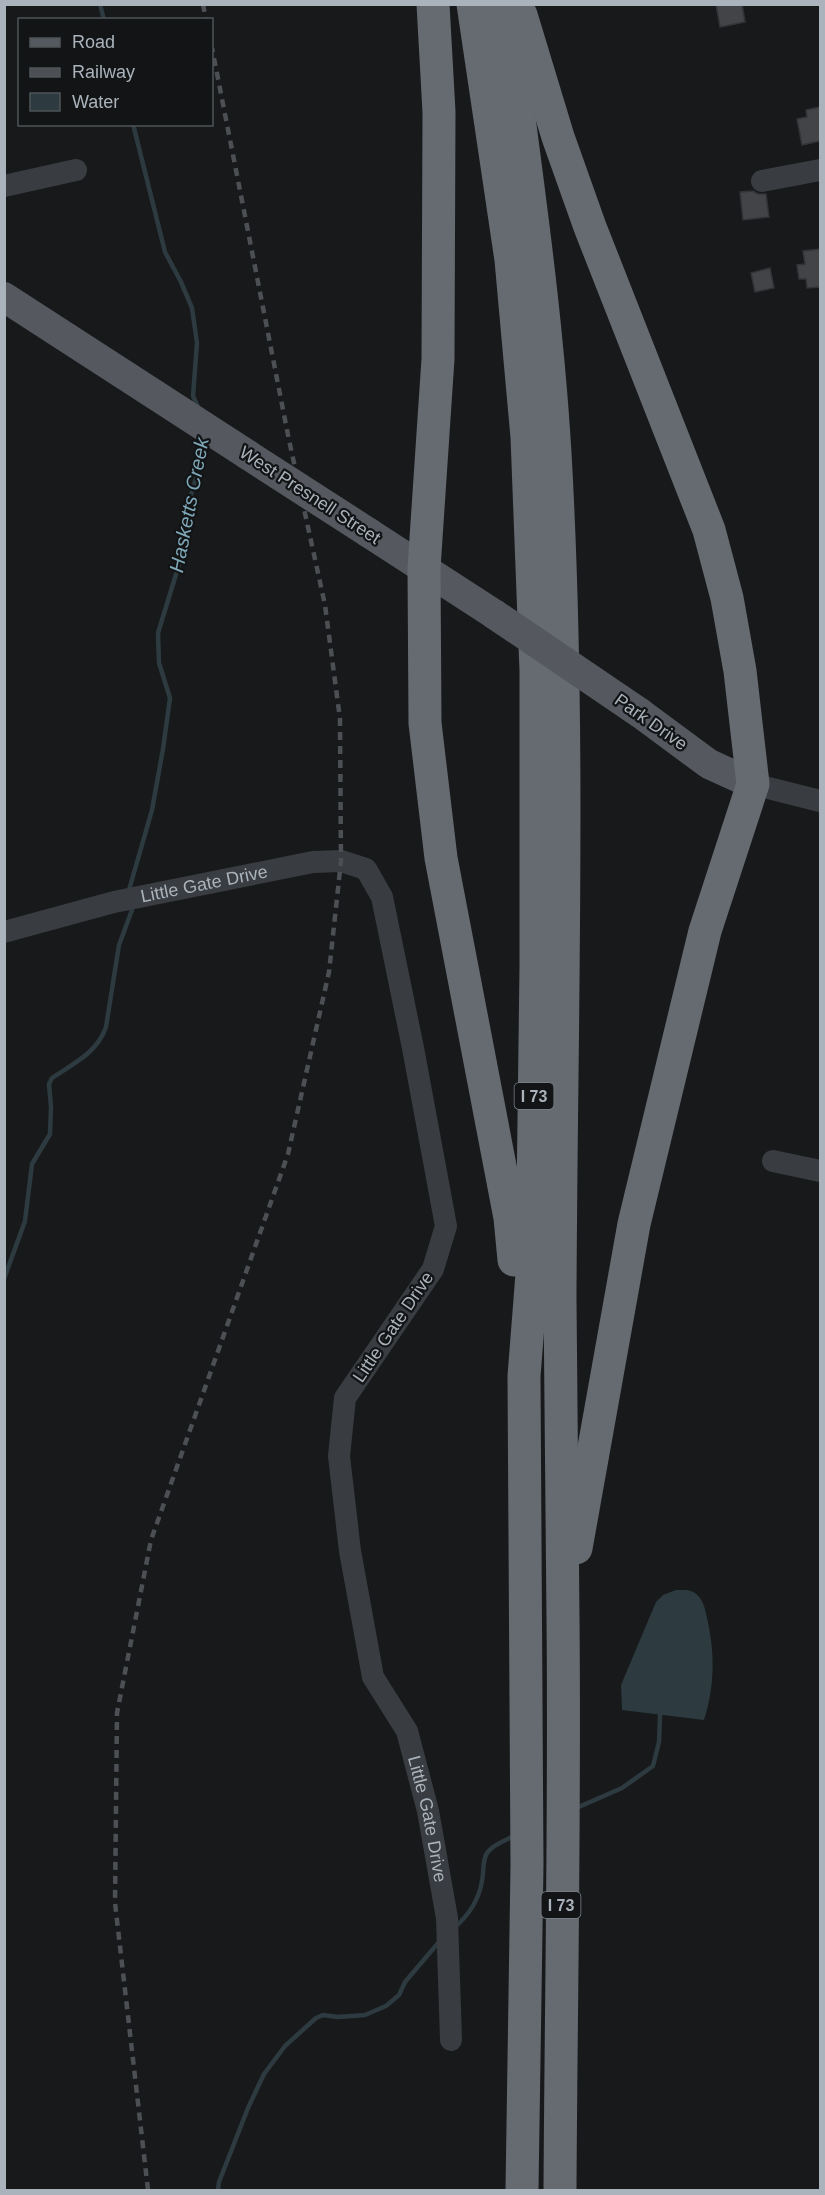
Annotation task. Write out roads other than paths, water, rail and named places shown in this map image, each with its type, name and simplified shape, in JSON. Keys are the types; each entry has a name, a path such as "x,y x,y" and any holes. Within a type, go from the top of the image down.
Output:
{"highway":[{"path":"433,4 439,112 438,359 424,568 426,723 441,858 510,1218 524,1376"},
{"name":"I 73","path":"473,4 511,260 527,437 536,671 536,966 532,1274 524,1376 527,1865 522,2190"},
{"name":"I 73","path":"504,4 544,317 555,449 561,597 564,728 564,1006 560,1432 563,1620 560,2190"},
{"path":"518,4 558,137 590,227 709,530 727,598 738,661 753,784 705,931 634,1224 563,1620"}],"main road":[{"name":"West Presnell Street","path":"4,297 494,614"},
{"name":"Park Drive","path":"494,614 640,713 709,764 753,784"}],"street":[{"path":"4,186 76,170"},
{"path":"762,181 820,170"},
{"name":"Park Drive","path":"753,784 820,801"},
{"name":"Little Gate Drive","path":"4,932 114,902 313,862 342,861 366,868 382,897 446,1226 433,1269 345,1398 339,1456 350,1551 373,1677 407,1731 428,1810 447,1918 451,2040"},
{"path":"773,1161 820,1171"}],"water":[{"path":"676,1590 688,1590 698,1595 706,1614 713,1669 704,1720 622,1710 621,1685 656,1602 663,1595"}],"waterway":[{"name":"Hasketts Creek","path":"100,4 104,18"},
{"name":"Hasketts Creek","path":"134,126 165,252 192,308 197,343 193,396 198,407"},
{"name":"Hasketts Creek","path":"129,890 152,810 170,698 159,663 158,633 181,558 188,505 200,465 204,438"},
{"name":"Hasketts Creek","path":"4,1279 25,1221 32,1164 50,1134 49,1084 52,1078 91,1051 102,1036 106,1027 119,945 132,910"},
{"path":"574,1809 622,1788 653,1766 659,1742 660,1715 663,1710"},
{"path":"454,1928 476,1901 481,1888 484,1859 487,1853 496,1845 514,1836"},
{"path":"218,2190 219,2182 248,2108 264,2074 285,2046 316,2018 323,2015 338,2017 365,2015 386,2006 399,1995 405,1982 439,1942"}],"railway":[{"path":"203,4 206,18"},
{"path":"148,2190 115,1903 117,1713 151,1540 288,1154 329,972 341,861 340,719 325,605 289,440 213,53"}]}
